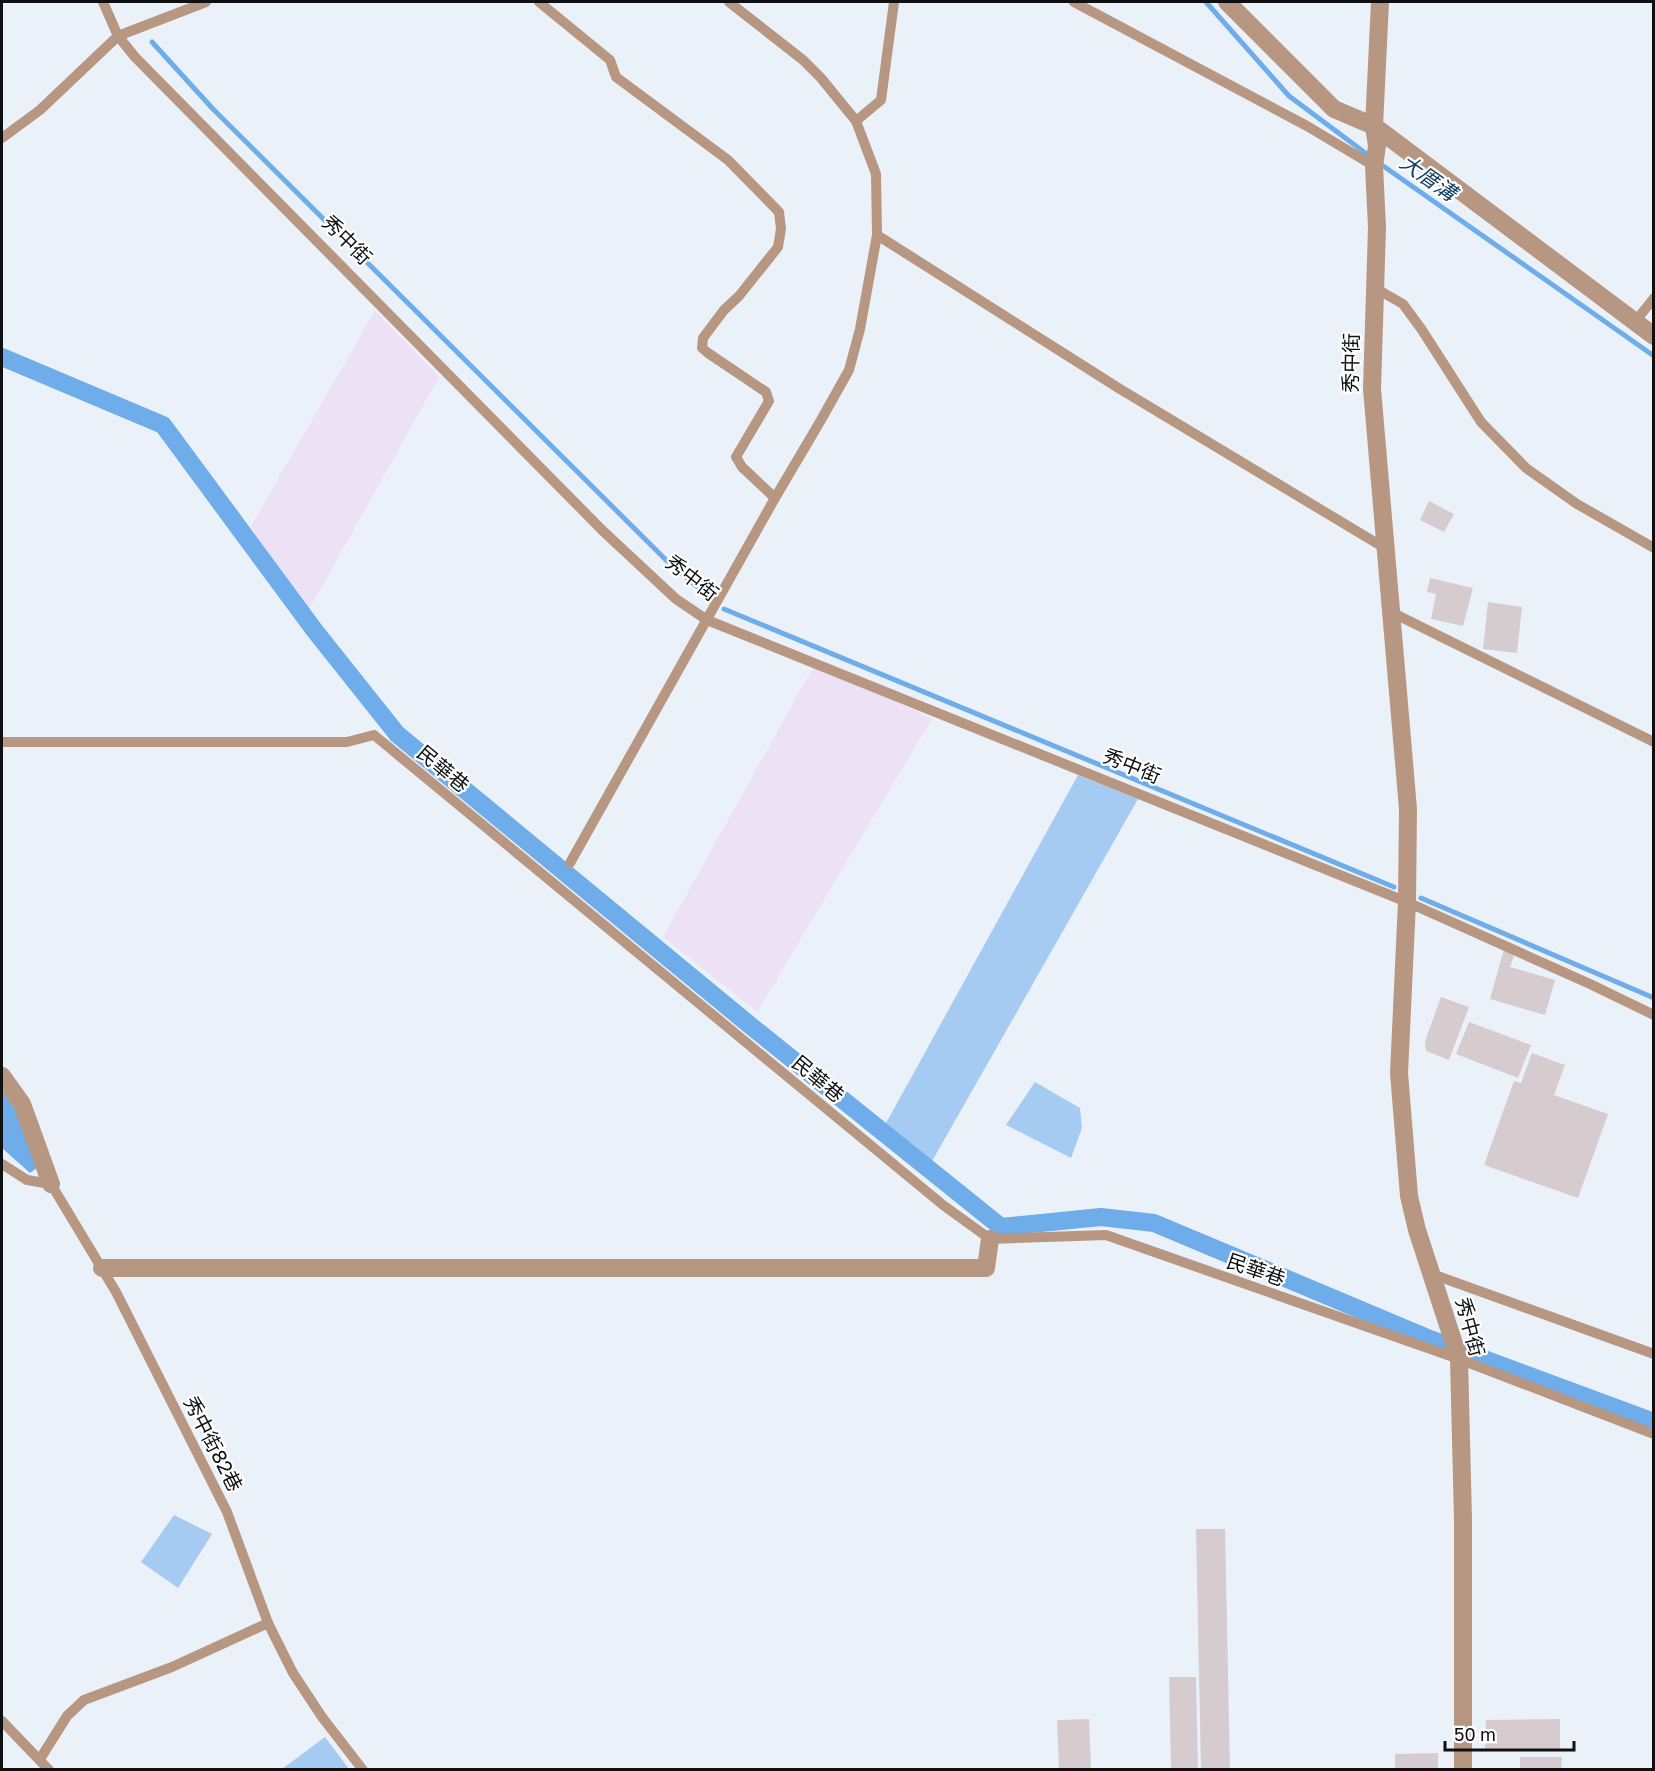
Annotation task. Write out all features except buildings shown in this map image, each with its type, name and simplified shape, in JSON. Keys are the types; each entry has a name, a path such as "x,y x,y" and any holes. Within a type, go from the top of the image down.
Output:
{"street":[{"path":"1227,2 1334,109 1374,126 1653,336"},
{"name":"秀中街","path":"1380,2 1374,126 1377,146 1374,166 1377,227 1372,389 1408,809 1407,902 1399,1073 1409,1196 1417,1230 1458,1359 1463,1520 1463,1770"},
{"path":"2,1076 22,1104 51,1184"},
{"path":"102,1268 986,1268 990,1239"}],"lane":[{"name":"秀中街","path":"103,2 118,36 135,57 603,531 676,599 707,620 1407,902 1590,984 1653,1015"},
{"path":"2,138 40,110 118,36 206,2"},
{"path":"539,2 610,60 616,78 729,160 779,212 781,229 778,247 739,297 724,310 703,339 702,348 766,392 769,401 736,457 742,467 775,498"},
{"path":"570,863 849,370 860,329 877,235 876,174 856,121 821,78 802,60 729,2"},
{"path":"856,121 880,100 894,2"},
{"path":"1074,2 1308,126 1374,166"},
{"path":"877,235 1120,389 1383,547 1385,544"},
{"path":"1375,288 1403,304 1481,422 1526,468 1577,504 1653,548"},
{"path":"1634,323 1653,298"},
{"path":"1391,612 1653,742"},
{"name":"民華巷","path":"2,742 347,742 374,735 943,1205 990,1239 1106,1235 1458,1359 1653,1434"},
{"path":"2,1164 27,1180 51,1184"},
{"name":"秀中街82巷","path":"51,1184 116,1292 227,1512 268,1623 293,1673 322,1717 363,1770"},
{"path":"1432,1275 1653,1354"},
{"path":"40,1759 67,1716 84,1700 172,1667 268,1623"},
{"path":"2,1721 50,1770"}],"shaded area":[{"path":"375,311 439,377 307,613 251,526"},
{"path":"815,664 932,719 757,1012 663,937"},
{"path":"1078,775 1138,799 931,1163 885,1125"},
{"path":"1035,1082 1080,1108 1082,1128 1071,1158 1006,1125"},
{"path":"2,1091 16,1111 38,1167 30,1173 2,1148"},
{"path":"174,1515 212,1534 178,1588 141,1562"},
{"path":"325,1737 349,1769 282,1769"}],"waterway":[{"name":"大厝溝","path":"1206,2 1289,96 1372,158"},
{"path":"152,42 213,109 665,559 706,594"},
{"name":"大厝溝","path":"1379,163 1654,356"},
{"path":"2,357 163,425 315,631 397,734 746,1022 1001,1227 1101,1217 1154,1223 1430,1339 1654,1422"},
{"path":"724,609 1394,887"},
{"path":"1421,898 1654,998"}]}
